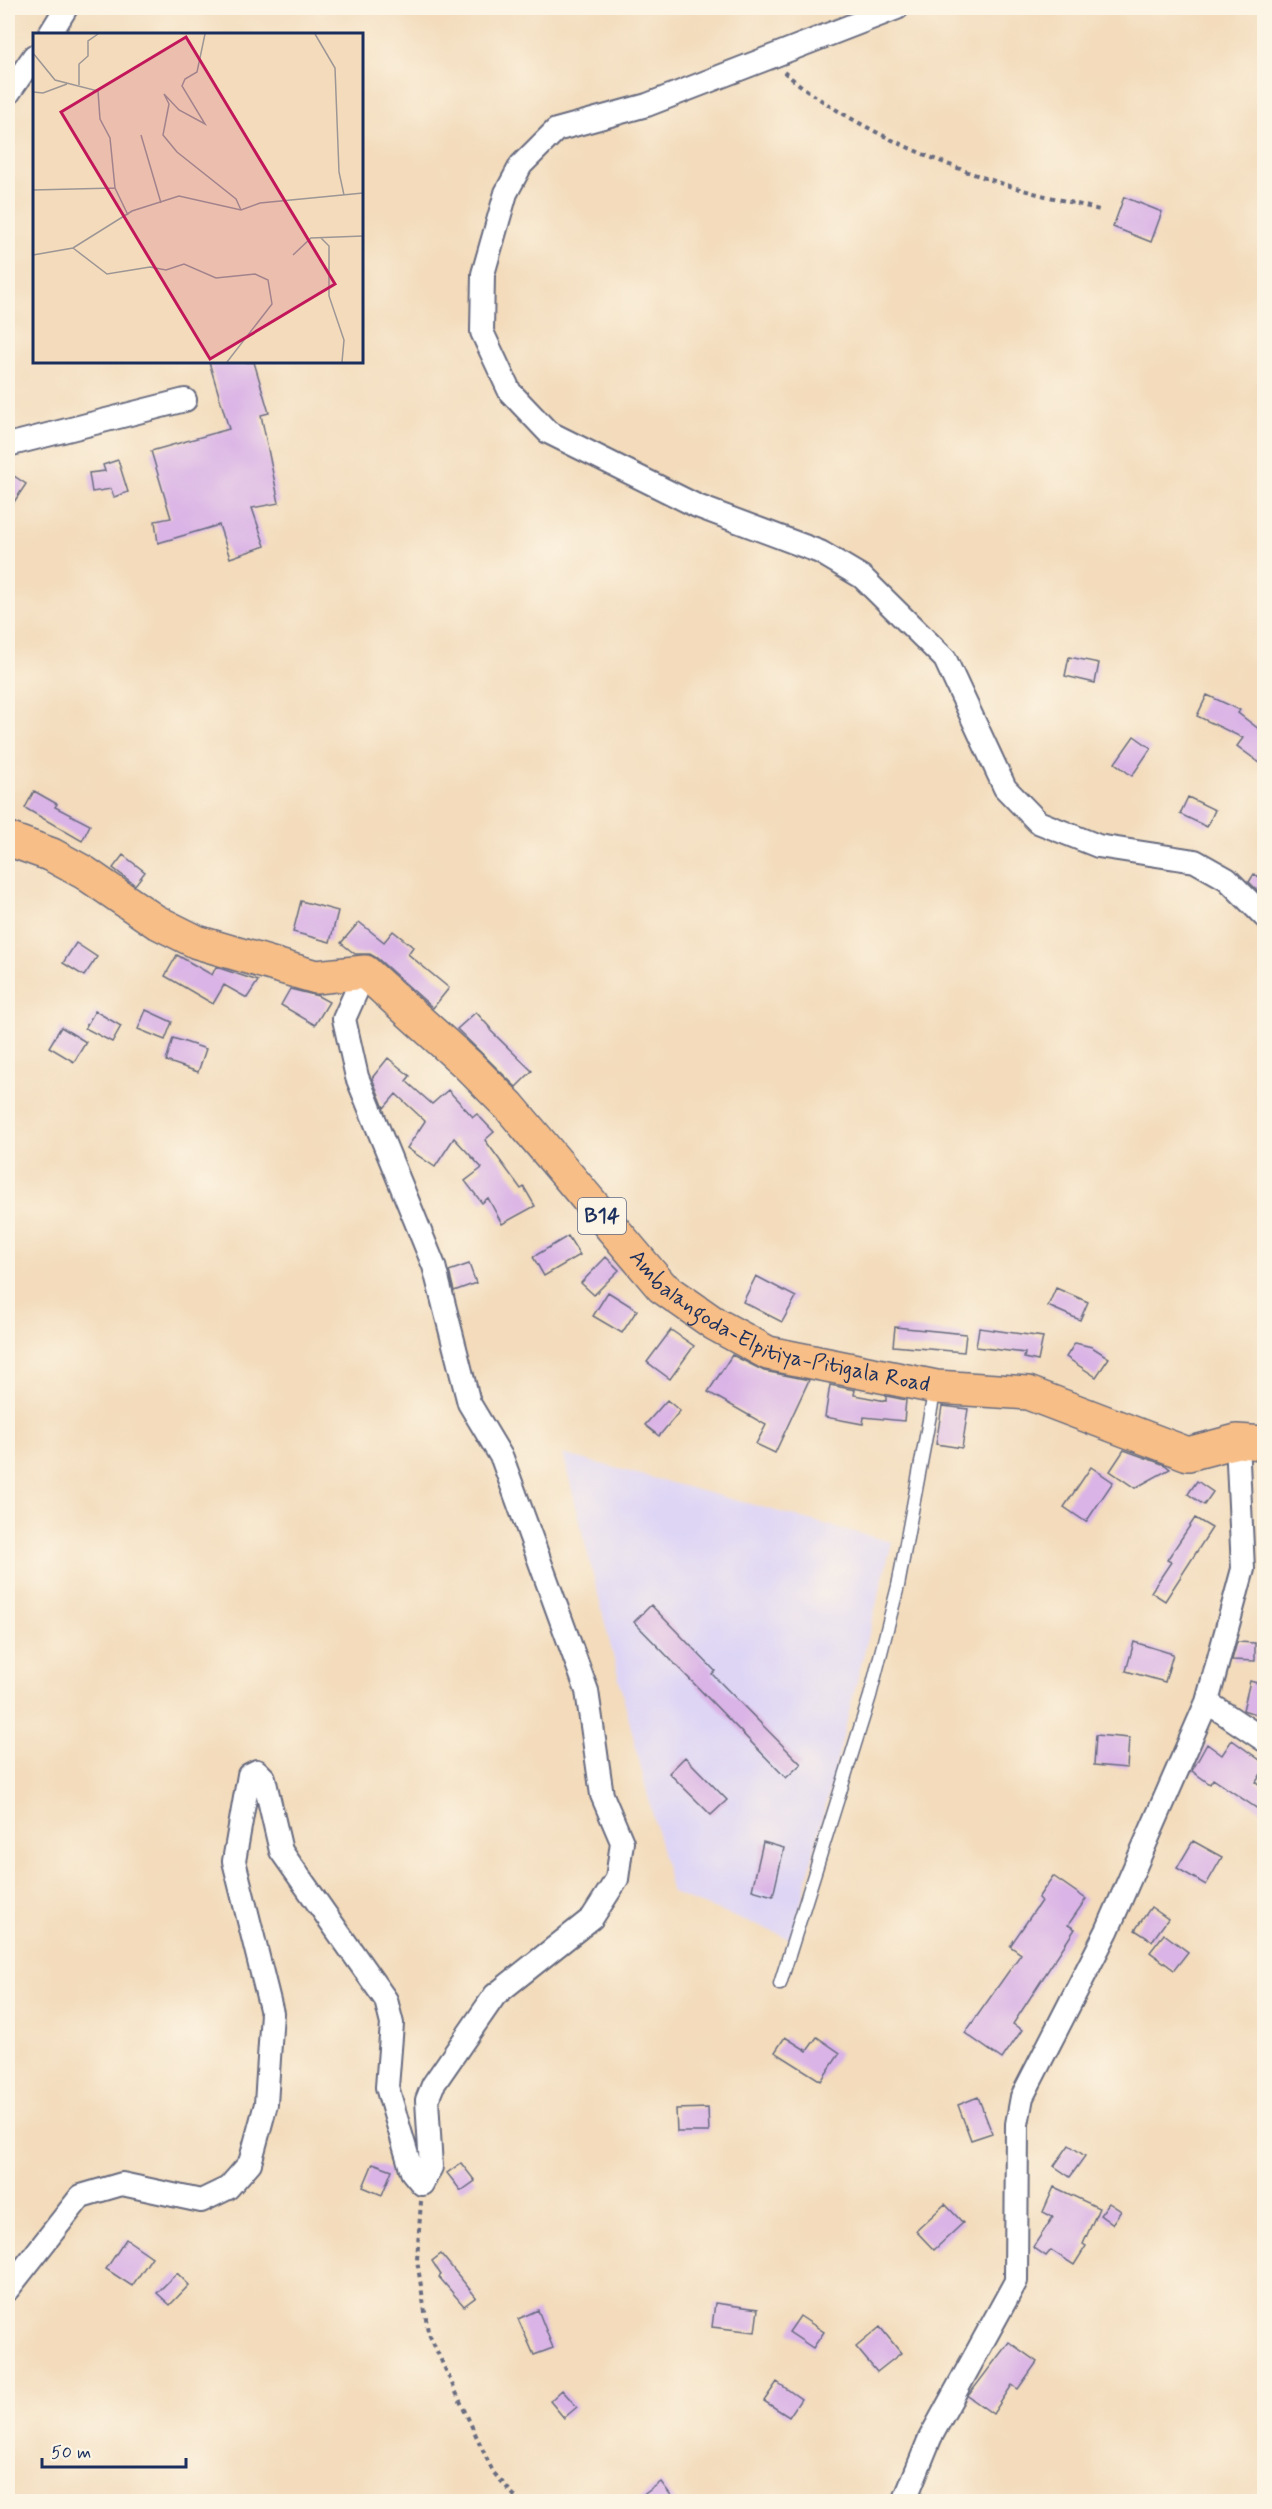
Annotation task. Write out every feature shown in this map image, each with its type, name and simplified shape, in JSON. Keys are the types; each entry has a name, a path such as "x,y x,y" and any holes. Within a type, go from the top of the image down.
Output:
{"main road":[{"path":"8,838 52,855 85,873 155,921 197,942 316,977 365,972"},
{"name":"Ambalangoda-Elpitiya-Pitigala Road","path":"365,972 467,1064 509,1106 662,1287 715,1324 768,1353 936,1387 1028,1393 1188,1454 1251,1442"}],"street":[{"path":"51,33 66,8"},
{"path":"897,8 647,105 556,130 521,165 506,193 483,274 482,332 510,392 548,432 697,506 820,552 862,577 945,659 1005,788 1038,822 1098,846 1195,861 1227,879 1264,916"},
{"path":"8,94 33,57"},
{"path":"8,445 185,400"},
{"path":"8,2289 81,2196 122,2184 201,2201 228,2188 250,2163 266,2104 272,2013 234,1862 249,1775 257,1771 264,1778 281,1851 386,2000 392,2024 387,2086 412,2172 422,2184 430,2167 427,2100 433,2085 495,1995 592,1918 617,1879 622,1842 602,1795 587,1691 502,1458 469,1403 434,1266 357,1077 344,1019 365,972"},
{"path":"903,2502 930,2438 1016,2281 1017,2124 1022,2097 1107,1931 1207,1702 1243,1569 1251,1442"},
{"path":"1207,1702 1264,1740"}],"lane":[{"path":"780,1984 872,1685 898,1586 936,1387"}],"path":[{"path":"768,58 796,82 857,122 941,161 1007,185 1099,210"},
{"path":"422,2184 417,2260 428,2332 493,2472 520,2502"}],"shaded area":[{"path":"563,1454 892,1542 792,1939 672,1893"}],"building":[{"path":"1124,197 1162,212 1151,242 1113,227"},
{"path":"209,363 254,363 269,413 261,415 279,503 252,508 265,546 230,558 219,525 158,543 155,521 171,518 151,451 229,429"},
{"path":"118,460 128,492 114,497 111,489 92,492 89,473 105,471 103,465"},
{"path":"8,472 26,484 8,511"},
{"path":"1069,657 1099,663 1095,683 1065,676"},
{"path":"1207,695 1240,710 1238,713 1264,733 1264,766 1237,746 1243,738 1197,716"},
{"path":"1134,736 1151,748 1132,776 1115,763"},
{"path":"34,791 57,804 55,807 90,825 82,841 25,808"},
{"path":"1188,797 1215,810 1207,827 1180,814"},
{"path":"123,855 145,872 135,885 113,868"},
{"path":"1254,874 1264,881 1264,897 1249,882"},
{"path":"301,901 338,911 330,942 293,932"},
{"path":"359,922 384,942 393,931 413,947 408,954 449,988 433,1008 377,958 370,954 355,954 341,943"},
{"path":"76,943 97,957 84,976 63,963"},
{"path":"177,955 212,975 216,967 258,981 247,998 224,985 213,1004 165,976"},
{"path":"290,989 318,996 329,1002 315,1025 281,1005"},
{"path":"146,1010 172,1022 165,1040 138,1029"},
{"path":"95,1011 121,1026 112,1042 85,1028"},
{"path":"476,1012 490,1030 532,1071 516,1087 457,1029"},
{"path":"61,1027 86,1042 74,1062 49,1047"},
{"path":"173,1038 206,1049 198,1072 166,1061"},
{"path":"388,1058 410,1076 406,1081 432,1104 448,1090 473,1117 477,1114 494,1132 485,1140 521,1189 524,1187 535,1206 502,1224 488,1198 482,1203 465,1181 482,1168 454,1138 435,1167 407,1148 425,1121 396,1094 384,1108 372,1078"},
{"path":"568,1236 580,1255 544,1276 533,1257"},
{"path":"606,1257 619,1270 594,1295 581,1283"},
{"path":"469,1264 476,1283 454,1291 449,1271"},
{"path":"756,1276 796,1297 782,1322 743,1302"},
{"path":"1056,1288 1088,1302 1080,1320 1048,1306"},
{"path":"608,1292 637,1310 622,1333 593,1316"},
{"path":"895,1327 966,1334 964,1352 893,1346"},
{"path":"979,1328 1043,1337 1038,1361 1024,1358 1025,1353 976,1347"},
{"path":"671,1330 694,1346 670,1379 647,1362"},
{"path":"1075,1343 1092,1347 1109,1358 1096,1377 1066,1357"},
{"path":"732,1355 764,1371 809,1380 775,1453 756,1444 766,1425 708,1392"},
{"path":"830,1385 855,1390 854,1395 886,1401 886,1396 906,1400 904,1421 864,1417 863,1424 825,1417"},
{"path":"667,1400 680,1411 659,1436 645,1425"},
{"path":"942,1406 968,1409 962,1448 936,1444"},
{"path":"1124,1450 1170,1469 1135,1488 1110,1471"},
{"path":"1091,1467 1113,1482 1086,1522 1064,1507"},
{"path":"1197,1481 1213,1492 1204,1505 1188,1494"},
{"path":"1195,1518 1212,1528 1165,1601 1151,1592 1171,1562 1167,1560"},
{"path":"651,1605 715,1671 712,1674 801,1764 786,1778 634,1622"},
{"path":"1134,1642 1173,1654 1165,1682 1126,1671"},
{"path":"1237,1642 1255,1643 1255,1661 1232,1660"},
{"path":"1250,1681 1264,1685 1264,1717 1243,1710"},
{"path":"1096,1735 1129,1738 1127,1768 1094,1765"},
{"path":"1232,1740 1264,1763 1264,1769 1256,1782 1264,1788 1264,1813 1213,1779 1210,1784 1192,1771 1207,1744 1222,1755"},
{"path":"685,1757 727,1800 711,1815 669,1773"},
{"path":"1193,1841 1222,1857 1206,1885 1177,1868"},
{"path":"763,1842 784,1848 773,1896 752,1890"},
{"path":"1053,1876 1086,1899 1068,1925 1075,1929 1013,2024 1022,2030 1002,2059 965,2033 1021,1954 1010,1946 1041,1901 1038,1898"},
{"path":"1151,1907 1168,1919 1152,1941 1135,1930"},
{"path":"1164,1934 1188,1952 1174,1970 1150,1952"},
{"path":"785,2037 807,2051 817,2037 840,2053 821,2081 775,2052"},
{"path":"978,2097 992,2133 971,2140 958,2105"},
{"path":"708,2108 709,2132 677,2132 676,2109"},
{"path":"1069,2145 1085,2156 1070,2177 1054,2166"},
{"path":"373,2163 392,2170 382,2195 363,2187"},
{"path":"461,2163 475,2181 461,2191 447,2173"},
{"path":"1054,2187 1099,2208 1083,2244 1086,2246 1074,2265 1051,2250 1046,2256 1033,2247 1053,2217 1043,2212"},
{"path":"1109,2203 1121,2211 1112,2224 1100,2215"},
{"path":"945,2204 963,2223 934,2250 916,2231"},
{"path":"126,2239 152,2257 132,2286 106,2269"},
{"path":"441,2254 476,2297 464,2306 439,2277 441,2275 432,2261"},
{"path":"177,2273 189,2285 170,2305 157,2293"},
{"path":"715,2303 758,2309 755,2332 712,2327"},
{"path":"538,2310 553,2348 534,2355 518,2319"},
{"path":"800,2316 824,2332 813,2348 789,2332"},
{"path":"880,2327 901,2353 877,2372 856,2347"},
{"path":"1009,2342 1037,2362 1018,2389 1012,2385 993,2414 968,2396"},
{"path":"777,2382 801,2399 789,2417 764,2401"},
{"path":"562,2390 577,2407 564,2418 550,2401"},
{"path":"661,2482 676,2502 634,2502"}]}
